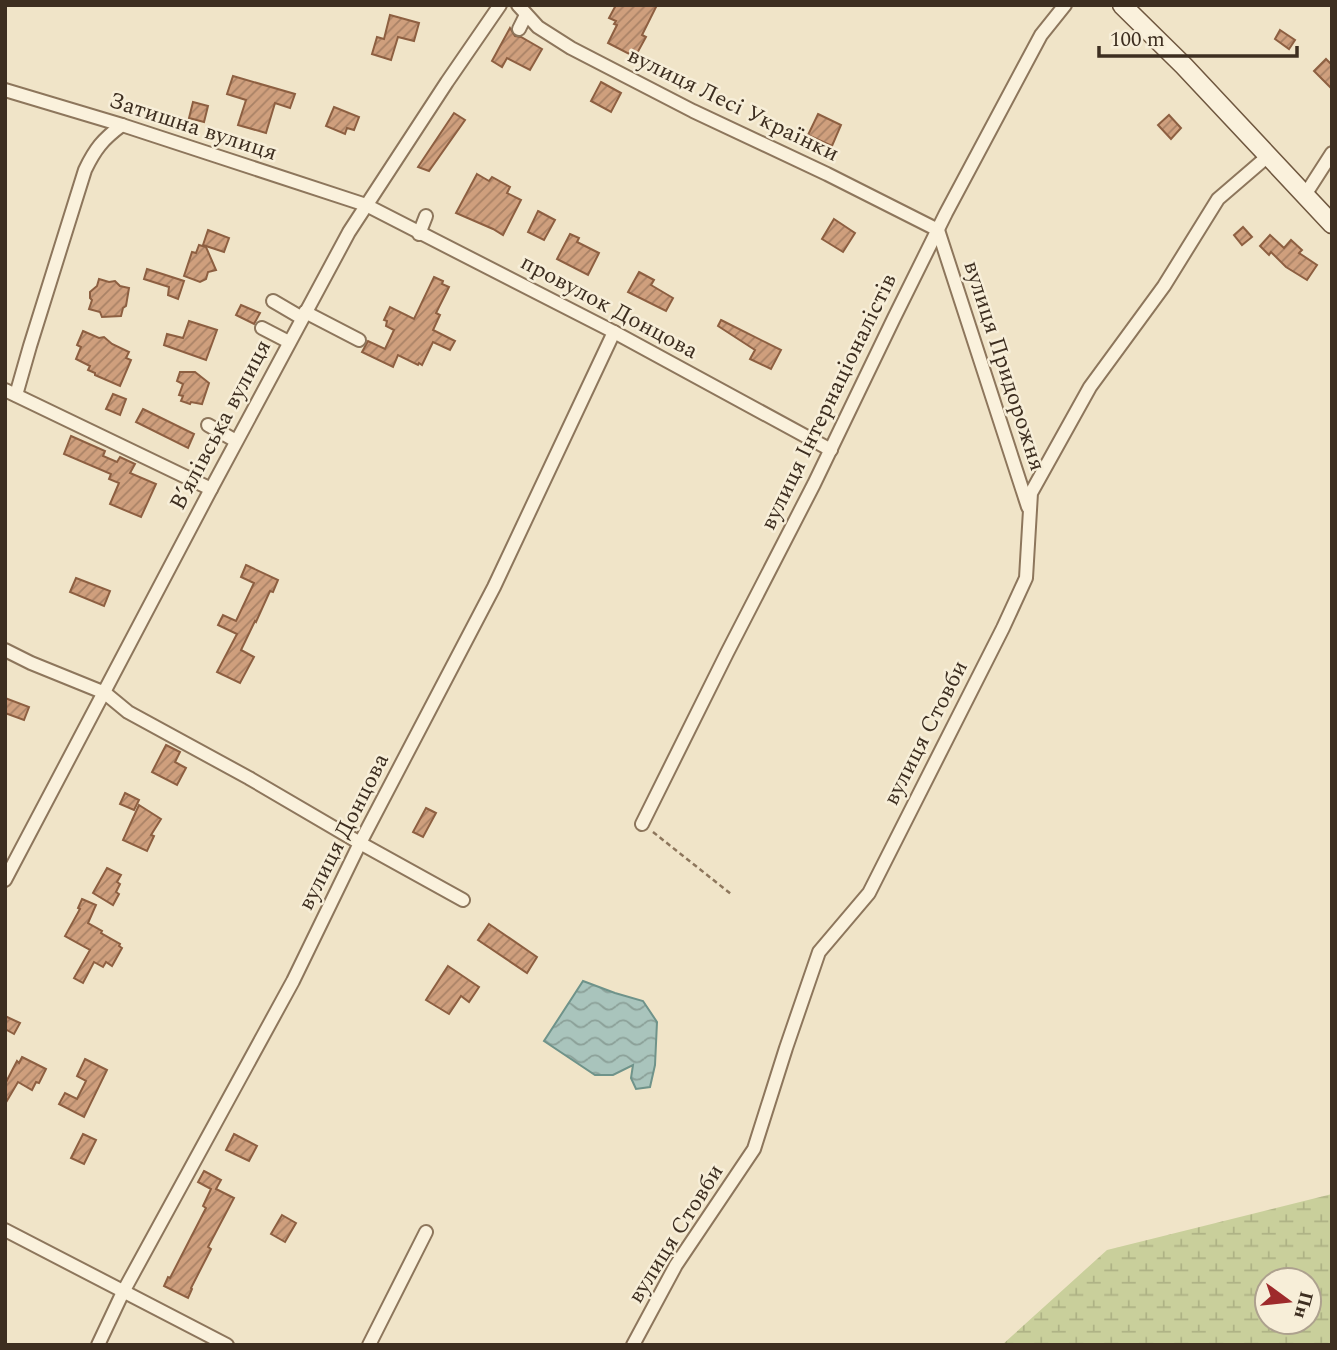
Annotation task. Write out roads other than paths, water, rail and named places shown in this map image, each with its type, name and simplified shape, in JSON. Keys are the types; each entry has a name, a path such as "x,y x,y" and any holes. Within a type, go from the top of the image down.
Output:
{"street":[{"name":"В’ялівська вулиця","path":"5,880 349,232 500,5"},
{"name":"вулиця Інтернаціоналістів","path":"642,824 831,450 938,230 1041,35 1065,5"},
{"path":"1122,5 1184,66 1332,224"},
{"name":"вулиця Лесі Українки","path":"522,10 538,27 579,57 827,174 938,230"},
{"path":"519,29 522,10"},
{"name":"Затишна вулиця","path":"5,90 366,205"},
{"path":"121,125 95,150 85,170 30,346 11,392 211,489"},
{"path":"1305,195 1332,153"},
{"name":"вулиця Стовби","path":"633,1345 676,1265 754,1149 819,952 869,893 1003,628 1026,578 1031,493 1090,387 1164,286 1218,199 1268,156"},
{"name":"провулок Донцова","path":"366,205 614,331 831,450"},
{"path":"419,233 426,216"},
{"name":"вулиця Придорожня","path":"938,230 1030,514"},
{"path":"273,301 359,340"},
{"path":"262,328 289,342"},
{"name":"вулиця Донцова","path":"98,1345 293,981 360,843 494,587 614,331"},
{"path":"208,425 236,441"},
{"path":"5,650 105,693 128,712 463,900"},
{"path":"5,1230 227,1345"},
{"path":"369,1345 426,1233"}],"water":[{"path":"583,981 643,1001 657,1022 655,1065 650,1087 636,1089 631,1078 633,1065 613,1075 595,1075 544,1041"}]}
